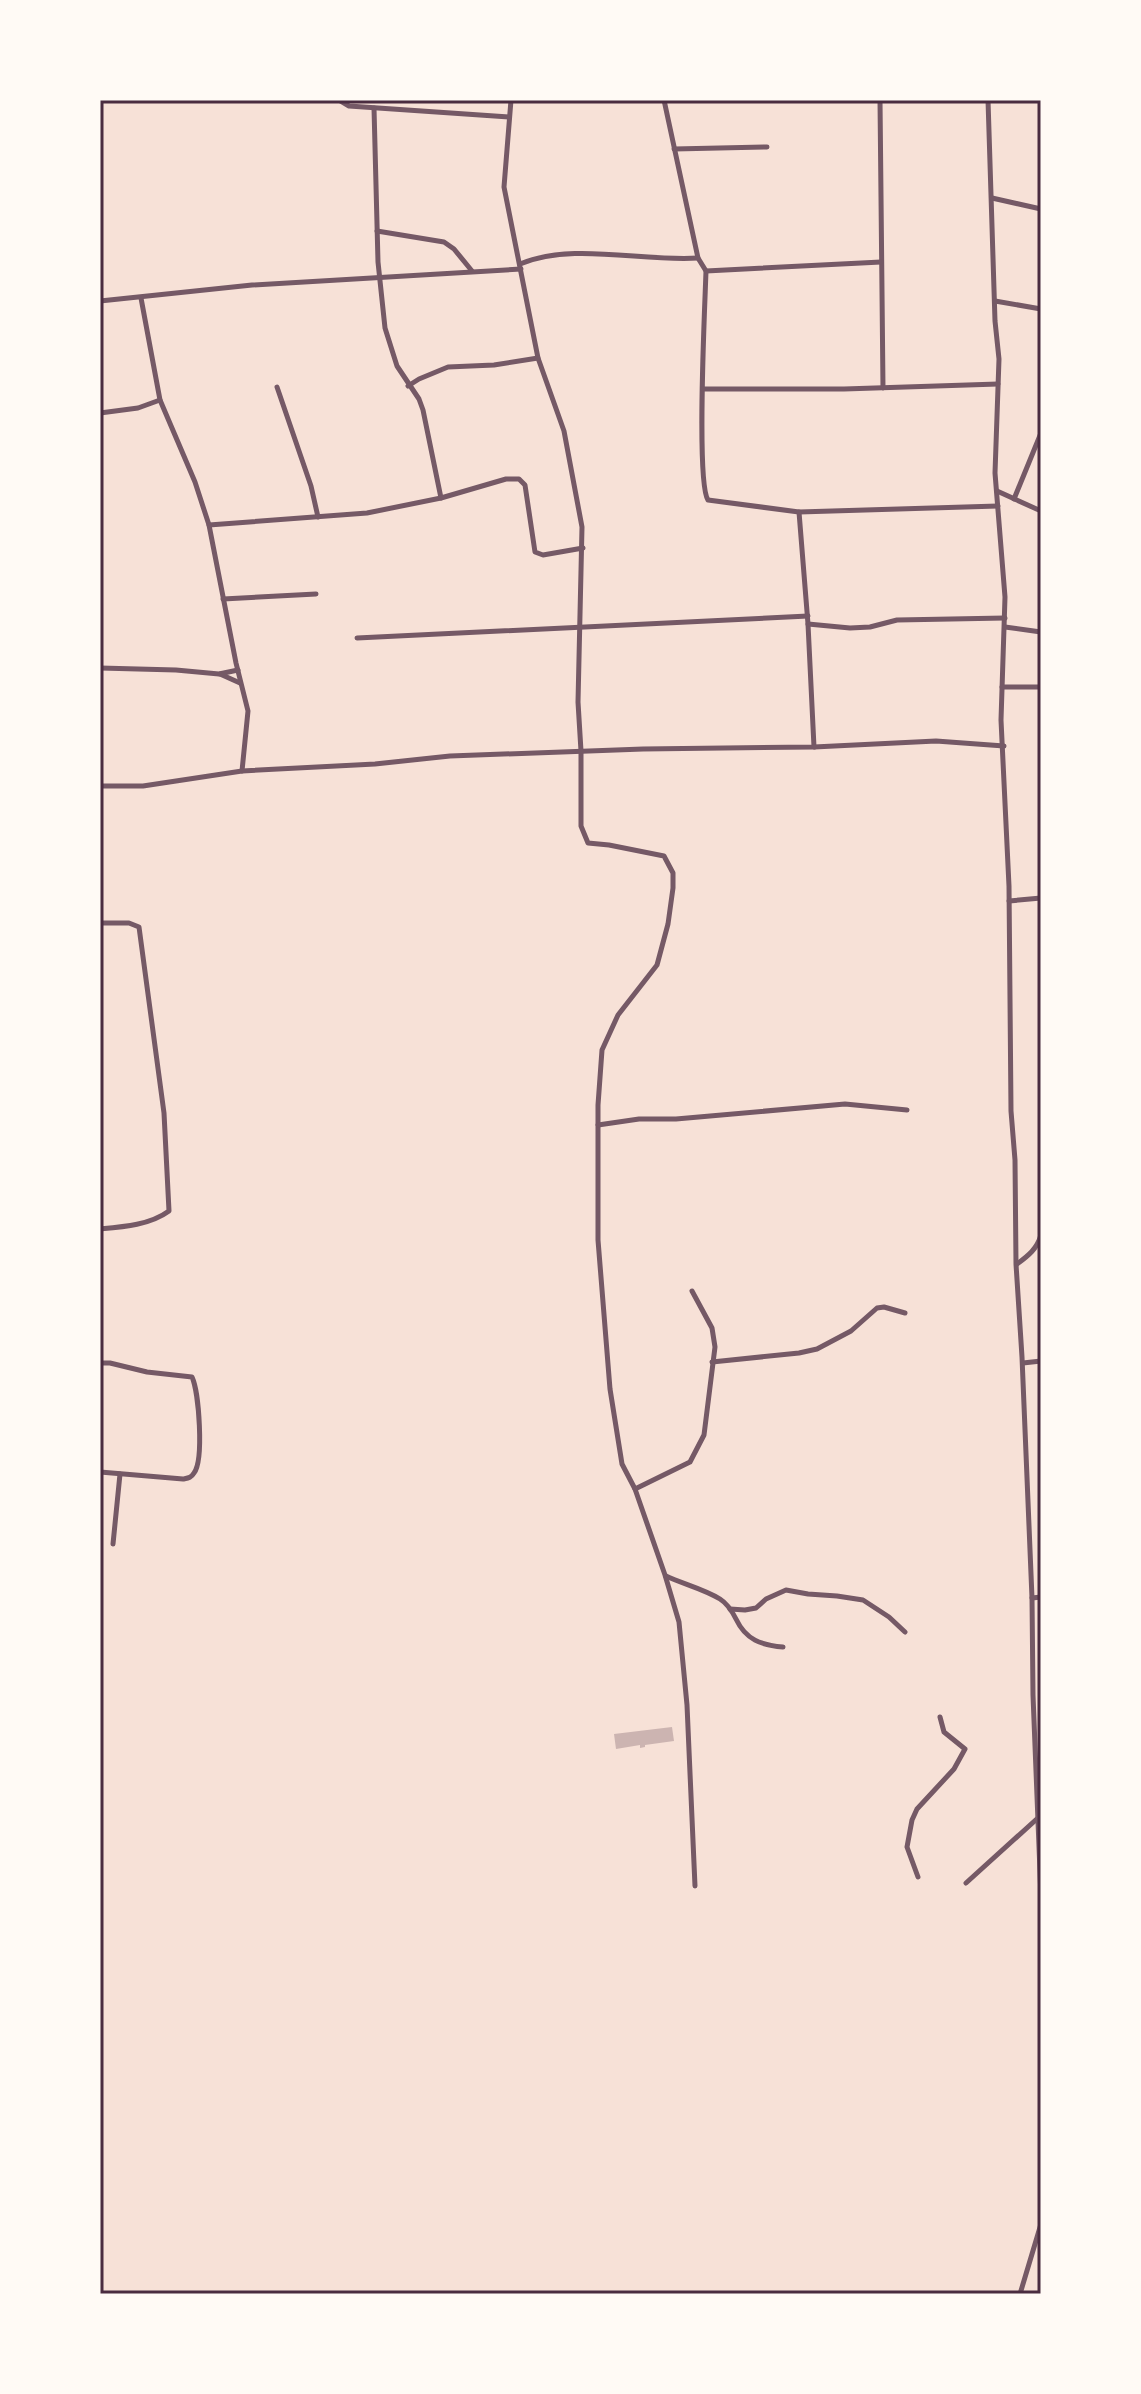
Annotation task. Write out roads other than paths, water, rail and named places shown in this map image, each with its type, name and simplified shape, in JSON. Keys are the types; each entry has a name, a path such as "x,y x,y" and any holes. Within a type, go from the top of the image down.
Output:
{"street":[{"path":"339,100 349,106 509,117"},
{"path":"511,100 504,187 538,358 564,431 582,527 578,702 581,826 588,843 664,856 673,873 668,924 657,965 618,1015 602,1050 598,1125 598,1240 610,1389 622,1464 635,1489 679,1622 686,1691 695,1886"},
{"path":"664,100 698,258 706,271 703,389 704,493 708,500 799,512 998,506"},
{"path":"880,100 883,388"},
{"path":"988,100 994,301 999,359 995,473 1005,618 1001,720 1009,901 1016,1264 1023,1363 1041,1897"},
{"path":"374,108 377,231 385,328 397,366 423,410 441,498"},
{"path":"674,149 767,147"},
{"path":"992,198 1041,209"},
{"path":"377,231 444,242 472,271"},
{"path":"100,301 252,285 521,267 533,259 566,255 672,260 698,258"},
{"path":"706,271 881,262"},
{"path":"141,298 160,400 195,482 209,525 248,711 242,771"},
{"path":"994,301 1041,309"},
{"path":"408,386 448,367 494,365 538,358"},
{"path":"703,389 998,384"},
{"path":"277,387 311,486 318,517"},
{"path":"100,413 138,408 160,400"},
{"path":"1014,499 1041,433"},
{"path":"209,525 367,513 441,498 506,479 519,479 525,485 535,552 543,555 583,548"},
{"path":"997,491 1041,511"},
{"path":"799,512 814,747"},
{"path":"223,599 316,594"},
{"path":"357,638 808,616"},
{"path":"808,624 850,628 897,620 1005,618"},
{"path":"1005,627 1041,632"},
{"path":"100,668 219,674 238,670"},
{"path":"219,674 241,684"},
{"path":"1002,687 1041,687"},
{"path":"100,786 143,786 242,771 375,764 450,756 936,741 1004,746"},
{"path":"1009,901 1041,898"},
{"path":"100,923 129,923 139,927 164,1113 170,1187 169,1211 160,1217 124,1227 100,1229"},
{"path":"598,1125 639,1119 690,1118 845,1104 907,1110"},
{"path":"1016,1264 1029,1255 1039,1243 1041,1235"},
{"path":"635,1489 690,1462 704,1435 715,1347 712,1328 692,1291"},
{"path":"712,1362 817,1349 851,1331 877,1308 905,1313"},
{"path":"1023,1363 1041,1361"},
{"path":"100,1363 192,1377 198,1398 200,1434 194,1473 183,1479 100,1472"},
{"path":"113,1544 120,1474"},
{"path":"665,1575 720,1599 749,1639 783,1647"},
{"path":"730,1609 756,1608 766,1599 786,1590 837,1596 863,1600 905,1632"},
{"path":"1032,1598 1041,1597"},
{"path":"1033,1695 1041,1694"},
{"path":"918,1877 907,1847 912,1820 917,1809 954,1769 965,1749 944,1732 940,1717"},
{"path":"966,1883 1039,1817"},
{"path":"1020,2294 1041,2224"}]}
